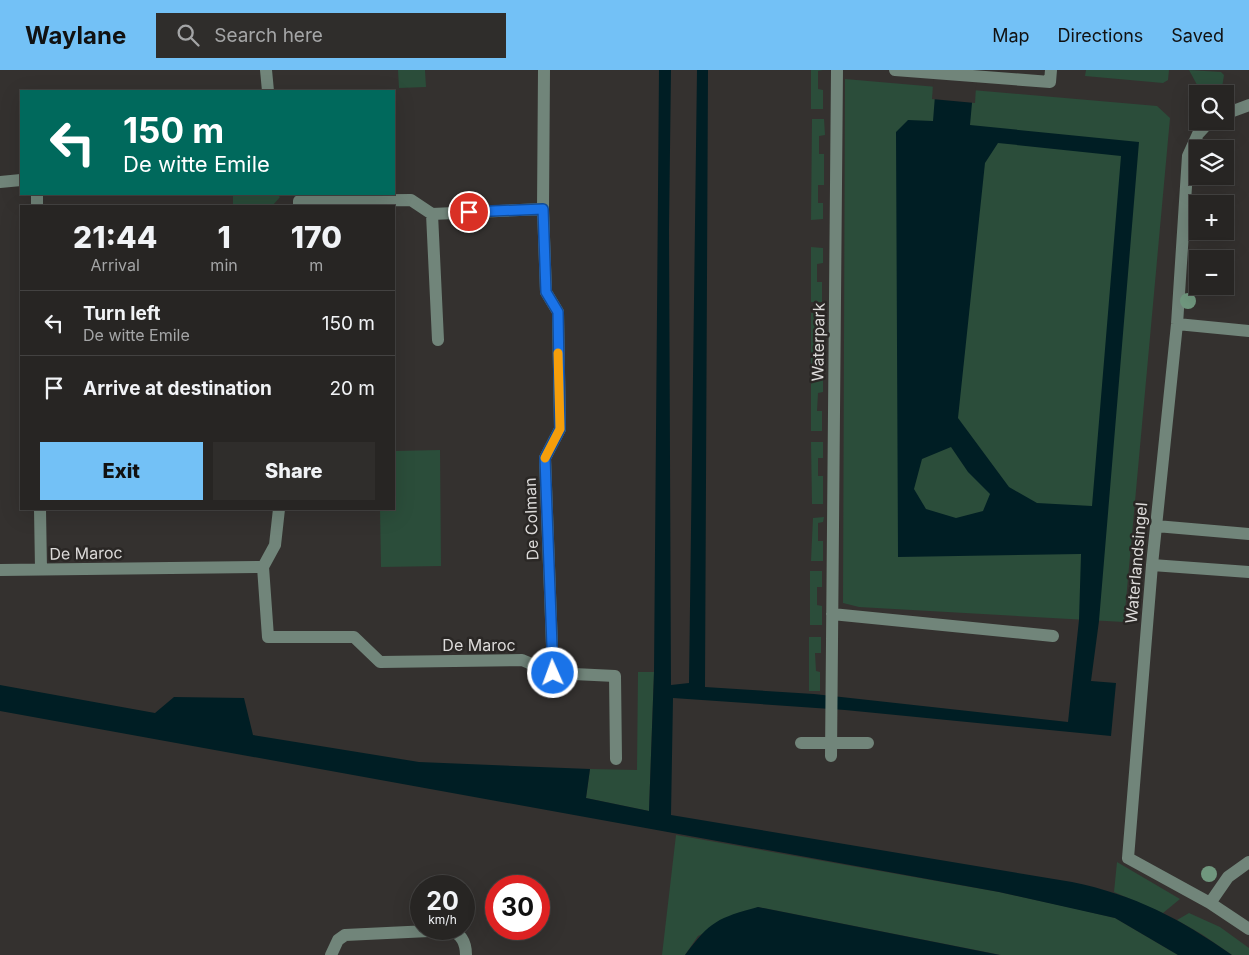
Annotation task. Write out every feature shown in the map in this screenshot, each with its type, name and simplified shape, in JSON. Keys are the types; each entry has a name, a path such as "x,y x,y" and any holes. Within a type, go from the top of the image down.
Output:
{"street":[{"path":"266,70 268,90"},
{"name":"De Colman","path":"544,70 543,209 546,292 558,312 560,429 545,458 553,673"},
{"name":"Waterpark","path":"831,756 837,70"},
{"path":"895,70 990,79 1050,82 1051,70"},
{"path":"1234,111 1249,105"},
{"name":"Waterlandsingel","path":"1202,130 1188,156 1177,324 1152,565 1128,858 1210,902 1249,929"},
{"path":"0,182 20,180"},
{"path":"297,200 411,200 432,214 543,209"},
{"path":"432,214 438,340"},
{"path":"1177,324 1249,331"},
{"path":"40,510 41,569"},
{"path":"263,567 275,545 279,510"},
{"path":"1156,526 1249,534"},
{"path":"1152,565 1249,572"},
{"name":"De Maroc","path":"0,570 263,567 268,638 354,637 380,662 522,660 553,673 615,676 616,759"},
{"path":"832,614 1053,636"},
{"path":"801,743 868,743"},
{"path":"1210,902 1228,877 1249,862"},
{"path":"331,955 338,940 345,935 450,930 462,937 466,944 466,955"}],"green space":[{"path":"398,70 425,70 426,87 399,88"},
{"path":"811,70 823,70 818,71 818,89 823,90 823,109 811,109"},
{"path":"1086,70 1169,70 1168,80 1163,83 1085,76"},
{"path":"1189,70 1221,72 1224,75 1222,85 1197,85"},
{"path":"845,79 1157,106 1170,118 1124,622 859,607 843,603"},
{"path":"812,119 824,119 825,135 819,136 819,154 824,154 824,185 818,185 818,203 823,203 823,219 811,220"},
{"path":"233,195 278,195 280,197 273,205 233,205"},
{"path":"811,247 823,248 823,263 817,264 817,282 822,282 822,302 811,302"},
{"path":"811,313 823,313 823,329 818,329 818,347 823,347 823,367 811,367"},
{"path":"811,376 823,377 823,392 818,393 817,411 822,411 822,431 811,431"},
{"path":"811,442 823,442 823,458 818,458 818,476 823,476 823,504 812,504"},
{"path":"440,450 441,566 381,567 380,510 395,510 395,451"},
{"path":"824,517 823,522 818,523 818,541 823,541 823,561 811,561 813,518"},
{"path":"810,571 822,571 822,587 817,587 817,605 822,606 822,625 810,625"},
{"path":"809,637 821,637 821,653 815,653 816,671 820,672 820,691 809,691"},
{"path":"638,672 654,672 649,811 586,798 590,769 637,770"},
{"path":"676,835 999,892 1115,918 1178,955 1001,955 758,907 698,936 685,955 662,955"},
{"path":"1117,862 1180,899 1163,913 1114,892"},
{"path":"1189,913 1220,927 1249,948 1249,955 1232,955 1177,920"}],"water":[{"path":"659,70 671,70 669,229 671,685 689,683 697,70 708,70 705,687 814,694 1068,722 1079,620 1081,554 898,557 896,132 908,120 933,121 937,70 975,70 970,125 1139,142 1099,621 1091,681 1116,683 1111,736 845,710 673,698 671,815 1095,887 1156,909 1194,930 1232,955 1178,955 1115,918 999,892 0,711 0,685 155,713 174,697 244,698 253,735 419,762 590,769 586,798 649,811 654,672","holes":["998,143 1121,156 1092,506 1037,503 1009,487 958,418 985,163","951,447 968,472 990,494 983,511 956,518 926,509 914,489 922,459"]},
{"path":"758,907 1000,955 685,955 701,935 716,922 733,914"}],"pier":[{"path":"934,70 977,70 975,103 932,99"}],"slow traffic":[{"path":"545,458 560,429 558,353"}],"route":[{"path":"469,212 543,209 546,292 558,312 560,429 545,458 553,673"}]}
